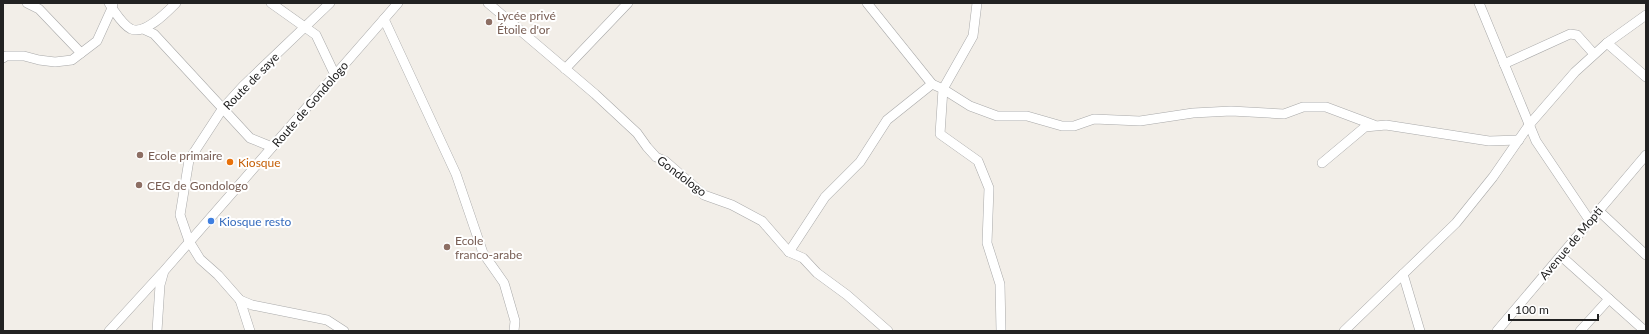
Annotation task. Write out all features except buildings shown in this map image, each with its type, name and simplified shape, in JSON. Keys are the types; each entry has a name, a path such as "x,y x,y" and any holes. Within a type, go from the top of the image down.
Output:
{"street":[{"path":"27,3 39,9 81,53"},
{"path":"143,29 166,14 176,3"},
{"path":"271,3 316,34 335,75"},
{"name":"Route de saye","path":"240,300 218,275 200,259 189,241 180,214 189,160 223,108 243,86 330,3"},
{"name":"Route de Gondologo","path":"164,271 398,3"},
{"name":"Gondologo","path":"488,3 637,133 646,147 656,157 665,160 704,195 732,205 762,221 789,252 803,258 817,273 847,295 888,331"},
{"path":"565,69 628,3"},
{"path":"867,3 932,84 970,106 996,116 1027,116 1062,126 1074,126 1094,119 1140,121 1166,116 1231,111 1284,114 1303,107 1326,108 1374,125"},
{"path":"977,3 973,36 943,89 940,134 978,161 989,188 987,243 1000,284 1001,331"},
{"path":"1479,3 1536,141 1590,220"},
{"path":"4,56 24,56 55,62 72,60 97,41 111,5"},
{"path":"111,5 123,22 132,29 143,29 154,34 250,138 272,147"},
{"path":"1344,331 1456,223 1494,177 1530,125 1575,72 1607,43 1646,14"},
{"path":"384,19 456,174 483,253 504,282 515,321 514,331"},
{"path":"1504,64 1570,34 1577,34 1594,54"},
{"path":"1607,43 1646,77"},
{"path":"789,252 825,197 860,162 887,120 932,84"},
{"path":"1322,163 1365,127 1374,125 1386,125 1489,142 1519,140"},
{"name":"Avenue de Mopti","path":"1497,331 1646,155"},
{"path":"1599,211 1646,254"},
{"path":"1561,256 1645,331"},
{"path":"109,331 164,271"},
{"path":"157,331 160,285 164,271"},
{"path":"1403,274 1420,331"},
{"path":"1580,331 1609,299"},
{"path":"240,300 250,331"},
{"path":"240,300 252,305 327,320 344,331"}],"place":[{"name":"Lycée privé Étoile d'or","path":"489,22"},
{"name":"Ecole primaire","path":"140,155"},
{"name":"Kiosque","path":"230,162"},
{"name":"CEG de Gondologo","path":"139,185"},
{"name":"Kiosque resto","path":"211,221"},
{"name":"Ecole franco-arabe","path":"447,247"}]}
